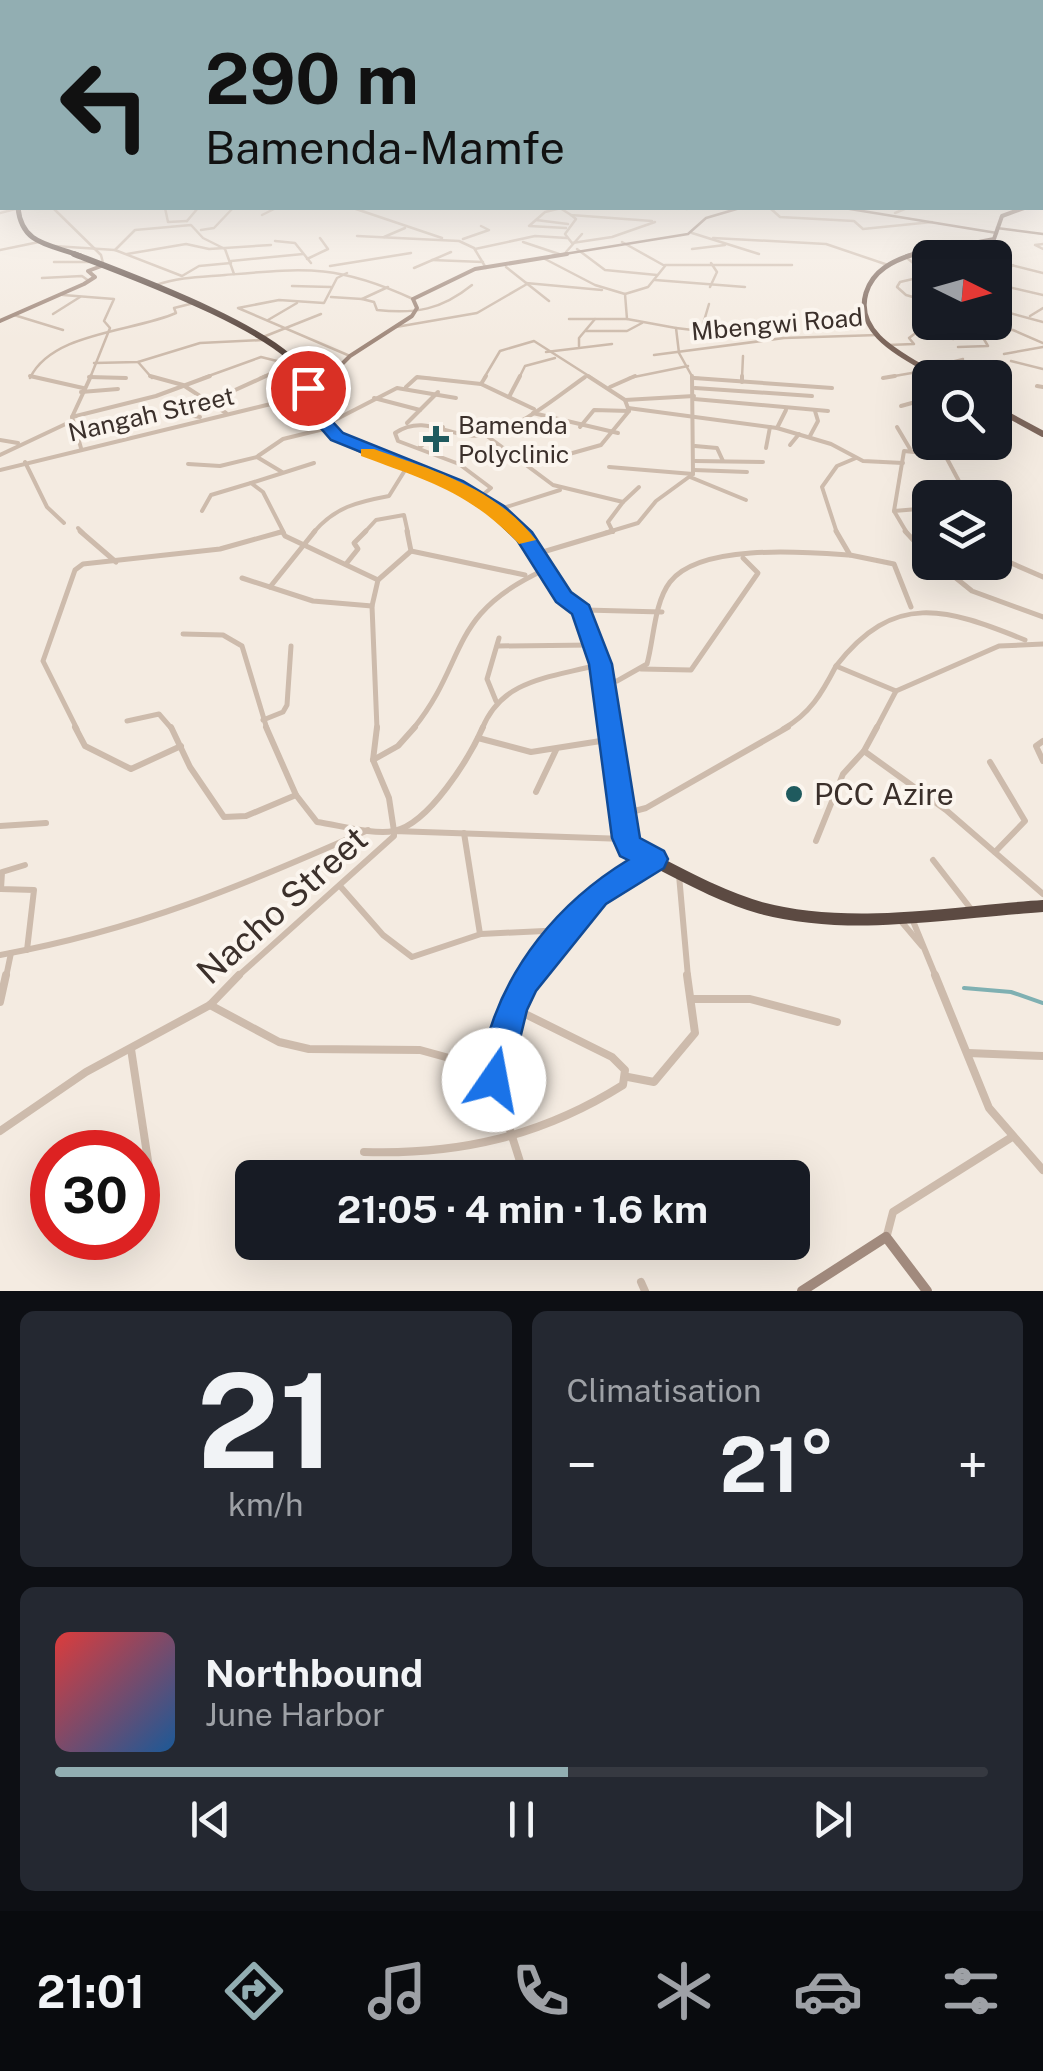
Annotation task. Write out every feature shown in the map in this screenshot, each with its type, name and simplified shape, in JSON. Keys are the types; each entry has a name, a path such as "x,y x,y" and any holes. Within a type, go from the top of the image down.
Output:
{"highway":[{"path":"20,219 22,232 156,285 266,338 294,362 314,410 326,427 352,445 480,497 524,536 564,597 582,610 596,645 630,848 762,908 852,920 1043,906"}],"main road":[{"name":"Mbengwi Road","path":"989,240 994,239 1001,219"},
{"name":"Mbengwi Road","path":"912,257 888,266 866,290 866,319 888,345 913,360"},
{"path":"1012,417 1043,434"}],"street":[{"path":"64,219 93,248 99,263"},
{"path":"168,219 200,230 213,229 222,219"},
{"path":"115,250 135,230 188,223 191,219"},
{"path":"386,219 426,234 438,233 442,238"},
{"path":"534,219 529,226 567,226 576,219"},
{"path":"535,219 567,226"},
{"path":"475,249 523,242 535,236 567,238 574,243 612,237 655,222 622,219"},
{"path":"692,233 705,219"},
{"path":"820,219 852,221 862,229 932,222"},
{"path":"921,219 1043,234"},
{"path":"459,241 489,230 480,226"},
{"path":"567,226 567,238"},
{"path":"384,238 408,227"},
{"path":"200,230 202,238 225,249 234,274"},
{"path":"432,260 506,267 577,250 692,233 759,254"},
{"path":"562,253 582,234"},
{"path":"356,236 459,241 475,249 484,265"},
{"path":"156,285 198,266 305,256 328,249 320,238"},
{"path":"712,238 826,244 888,266"},
{"path":"126,254 186,244 198,249 225,249 294,242 314,265"},
{"path":"523,242 562,253"},
{"path":"622,242 664,266 792,265"},
{"path":"0,250 47,244 115,250 182,276 330,266 413,299 417,308 412,316"},
{"path":"692,249 728,244"},
{"path":"577,250 602,268 710,287 745,286"},
{"path":"414,268 450,252"},
{"path":"330,266 411,253"},
{"path":"545,258 610,290"},
{"path":"907,258 912,261"},
{"path":"54,262 99,263"},
{"path":"0,321 89,281 95,276 88,271 99,263"},
{"path":"710,287 717,272 711,263"},
{"path":"1012,264 1043,273"},
{"path":"413,299 484,265"},
{"path":"396,326 477,313 526,283 625,294 648,287 664,266"},
{"path":"506,267 548,301"},
{"path":"350,356 239,307 300,301 324,303 340,274 358,274"},
{"path":"42,278 80,276 89,281"},
{"path":"912,279 900,282 897,287 912,298"},
{"path":"308,388 324,382 350,356 396,326 472,285"},
{"path":"292,286 332,287"},
{"path":"362,299 388,287"},
{"path":"1012,288 1043,295"},
{"path":"625,294 628,320"},
{"path":"63,295 114,300 104,322 110,328"},
{"path":"53,314 80,297"},
{"path":"330,297 362,299 374,302 377,310 412,316"},
{"path":"268,320 300,301"},
{"path":"118,389 81,390 28,378 44,362 110,328 157,322 176,313 174,308 194,303"},
{"path":"676,328 701,331 709,304"},
{"path":"1030,316 1043,308"},
{"path":"1012,312 1043,322"},
{"path":"94,363 138,362 200,343 266,338 321,314"},
{"path":"14,315 63,330"},
{"path":"578,346 594,318"},
{"name":"Mbengwi Road","path":"569,319 628,320 676,328 679,353 694,378 692,474"},
{"path":"586,331 627,331 642,323"},
{"path":"81,448 72,419 110,328"},
{"path":"1012,330 1043,345"},
{"path":"888,345 914,344 909,338 912,332"},
{"name":"Mbengwi Road","path":"654,355 784,338 878,335"},
{"path":"481,384 497,354 531,340 625,400 628,410 618,433 599,450 530,465"},
{"path":"958,346 988,346 984,340"},
{"path":"546,352 612,344"},
{"path":"1004,354 1043,345"},
{"path":"742,382 743,356"},
{"path":"7,467 0,457 20,443 72,419 145,400 262,357 294,362"},
{"path":"508,398 518,386 525,366 555,358"},
{"path":"1012,361 1043,369"},
{"path":"138,362 152,380 183,385 226,414"},
{"path":"211,401 294,362"},
{"path":"610,388 634,376 688,366"},
{"path":"884,378 912,372"},
{"path":"88,377 126,378"},
{"path":"188,464 220,466 257,457 283,440 326,427 374,398 406,387 417,377 481,384 534,411 580,428 618,433"},
{"path":"487,436 586,377"},
{"path":"694,378 832,388"},
{"path":"406,387 456,398"},
{"name":"Nangah Street","path":"0,470 280,402 308,388"},
{"path":"695,388 812,396"},
{"path":"438,392 394,438 471,472 491,488 480,497"},
{"path":"374,398 420,410"},
{"path":"625,400 694,398 828,412"},
{"path":"901,406 912,403"},
{"path":"580,428 594,410 694,414 799,434 857,458 904,463"},
{"path":"766,448 786,410"},
{"path":"810,437 818,421 815,411"},
{"path":"169,412 204,418"},
{"path":"404,425 421,422 487,436 563,489 623,502"},
{"path":"419,448 443,427"},
{"path":"897,428 910,449 902,452 904,463 892,494 894,511 912,540"},
{"path":"790,444 799,434"},
{"path":"0,440 20,443"},
{"path":"695,446 715,447 723,461"},
{"path":"257,457 282,472"},
{"path":"850,556 823,508 820,494 824,478 835,466 857,458"},
{"path":"695,461 763,462"},
{"path":"25,462 47,507 64,523"},
{"path":"202,511 211,496 314,462"},
{"path":"270,587 306,547 320,522 338,509 389,496 406,467"},
{"path":"609,467 692,474 747,472"},
{"path":"692,474 746,500"},
{"path":"533,555 613,532 646,518 656,501 692,474"},
{"path":"250,482 263,492 282,532 378,580"},
{"path":"613,532 608,522 639,488"},
{"path":"497,510 563,489"},
{"path":"894,511 912,510"},
{"path":"346,564 358,549 354,543 357,538 388,516 405,516 411,551"},
{"path":"78,528 98,552 118,563"},
{"path":"181,746 136,768 119,767 85,746 44,669 46,645 75,570 83,564 220,549 282,532"},
{"path":"411,551 526,575"},
{"path":"394,831 389,798 374,760 379,707 372,606 378,580 411,551"},
{"path":"640,669 691,670 758,574 740,556"},
{"path":"604,681 618,681 649,660 670,580 684,568 740,556 850,556 894,564 911,607"},
{"path":"1012,563 1043,577"},
{"path":"374,760 392,750 431,704 439,677 473,617 490,596 526,575 544,570"},
{"path":"242,578 312,602 372,606"},
{"path":"958,580 972,591 1043,617"},
{"path":"623,814 646,808 800,720 864,630 911,607 964,618 1043,644"},
{"path":"582,610 623,608 662,612"},
{"path":"183,634 223,636 242,646 263,720 296,795 317,822 394,831 416,818 446,788 478,738 492,702 497,700 487,679 498,642 596,645"},
{"path":"816,841 844,774 864,751 896,690 999,646 1029,642"},
{"path":"263,720 282,712 287,705 291,646"},
{"path":"492,702 529,683 601,664"},
{"path":"836,666 896,690"},
{"path":"128,722 164,716 224,816 246,816 296,795"},
{"path":"478,738 531,752 611,739"},
{"path":"1043,742 1036,746 1043,762"},
{"path":"536,792 556,750"},
{"path":"864,751 946,810 1028,876 1043,894"},
{"path":"990,762 1025,822 994,852"},
{"path":"0,826 46,823"},
{"path":"0,955 76,941 214,898 370,828"},
{"name":"Nacho Street","path":"0,1131 56,1091 210,1005 260,954 394,836 394,831 626,838"},
{"path":"464,833 480,934"},
{"path":"520,1160 493,1070 511,1008 525,980 596,895 652,860"},
{"path":"932,860 971,909"},
{"path":"25,864 2,872 0,889 34,890 27,950"},
{"path":"511,1008 612,1057 628,1077 649,1084 666,1073 695,1034 679,913 679,872"},
{"path":"340,886 383,935 412,957 480,934 565,930"},
{"path":"904,918 927,953 989,1108 1043,1170"},
{"path":"0,1002 11,953"},
{"path":"693,999 750,999 837,1022"},
{"path":"210,1005 279,1042 309,1049 420,1050 493,1070"},
{"path":"131,1049 143,1130"},
{"path":"968,1053 1043,1056"},
{"path":"364,1152 399,1154 515,1139 547,1130 598,1102 628,1077"},
{"path":"802,1291 886,1238 894,1212 1012,1136"},
{"path":"886,1238 927,1291"}],"waterway":[{"path":"964,988 1011,992 1043,1003"}],"slow traffic":[{"path":"368,452 468,490 509,520 526,540"}],"place":[{"name":"Bamenda Polyclinic","path":"436,439"},
{"name":"PCC Azire","path":"794,794"}],"route":[{"path":"308,388 314,410 337,437 391,462 457,484 497,510 524,536 564,597 582,610 601,664 626,838 630,848 654,859 596,895 525,980 511,1008 493,1070 494,1080"}]}
